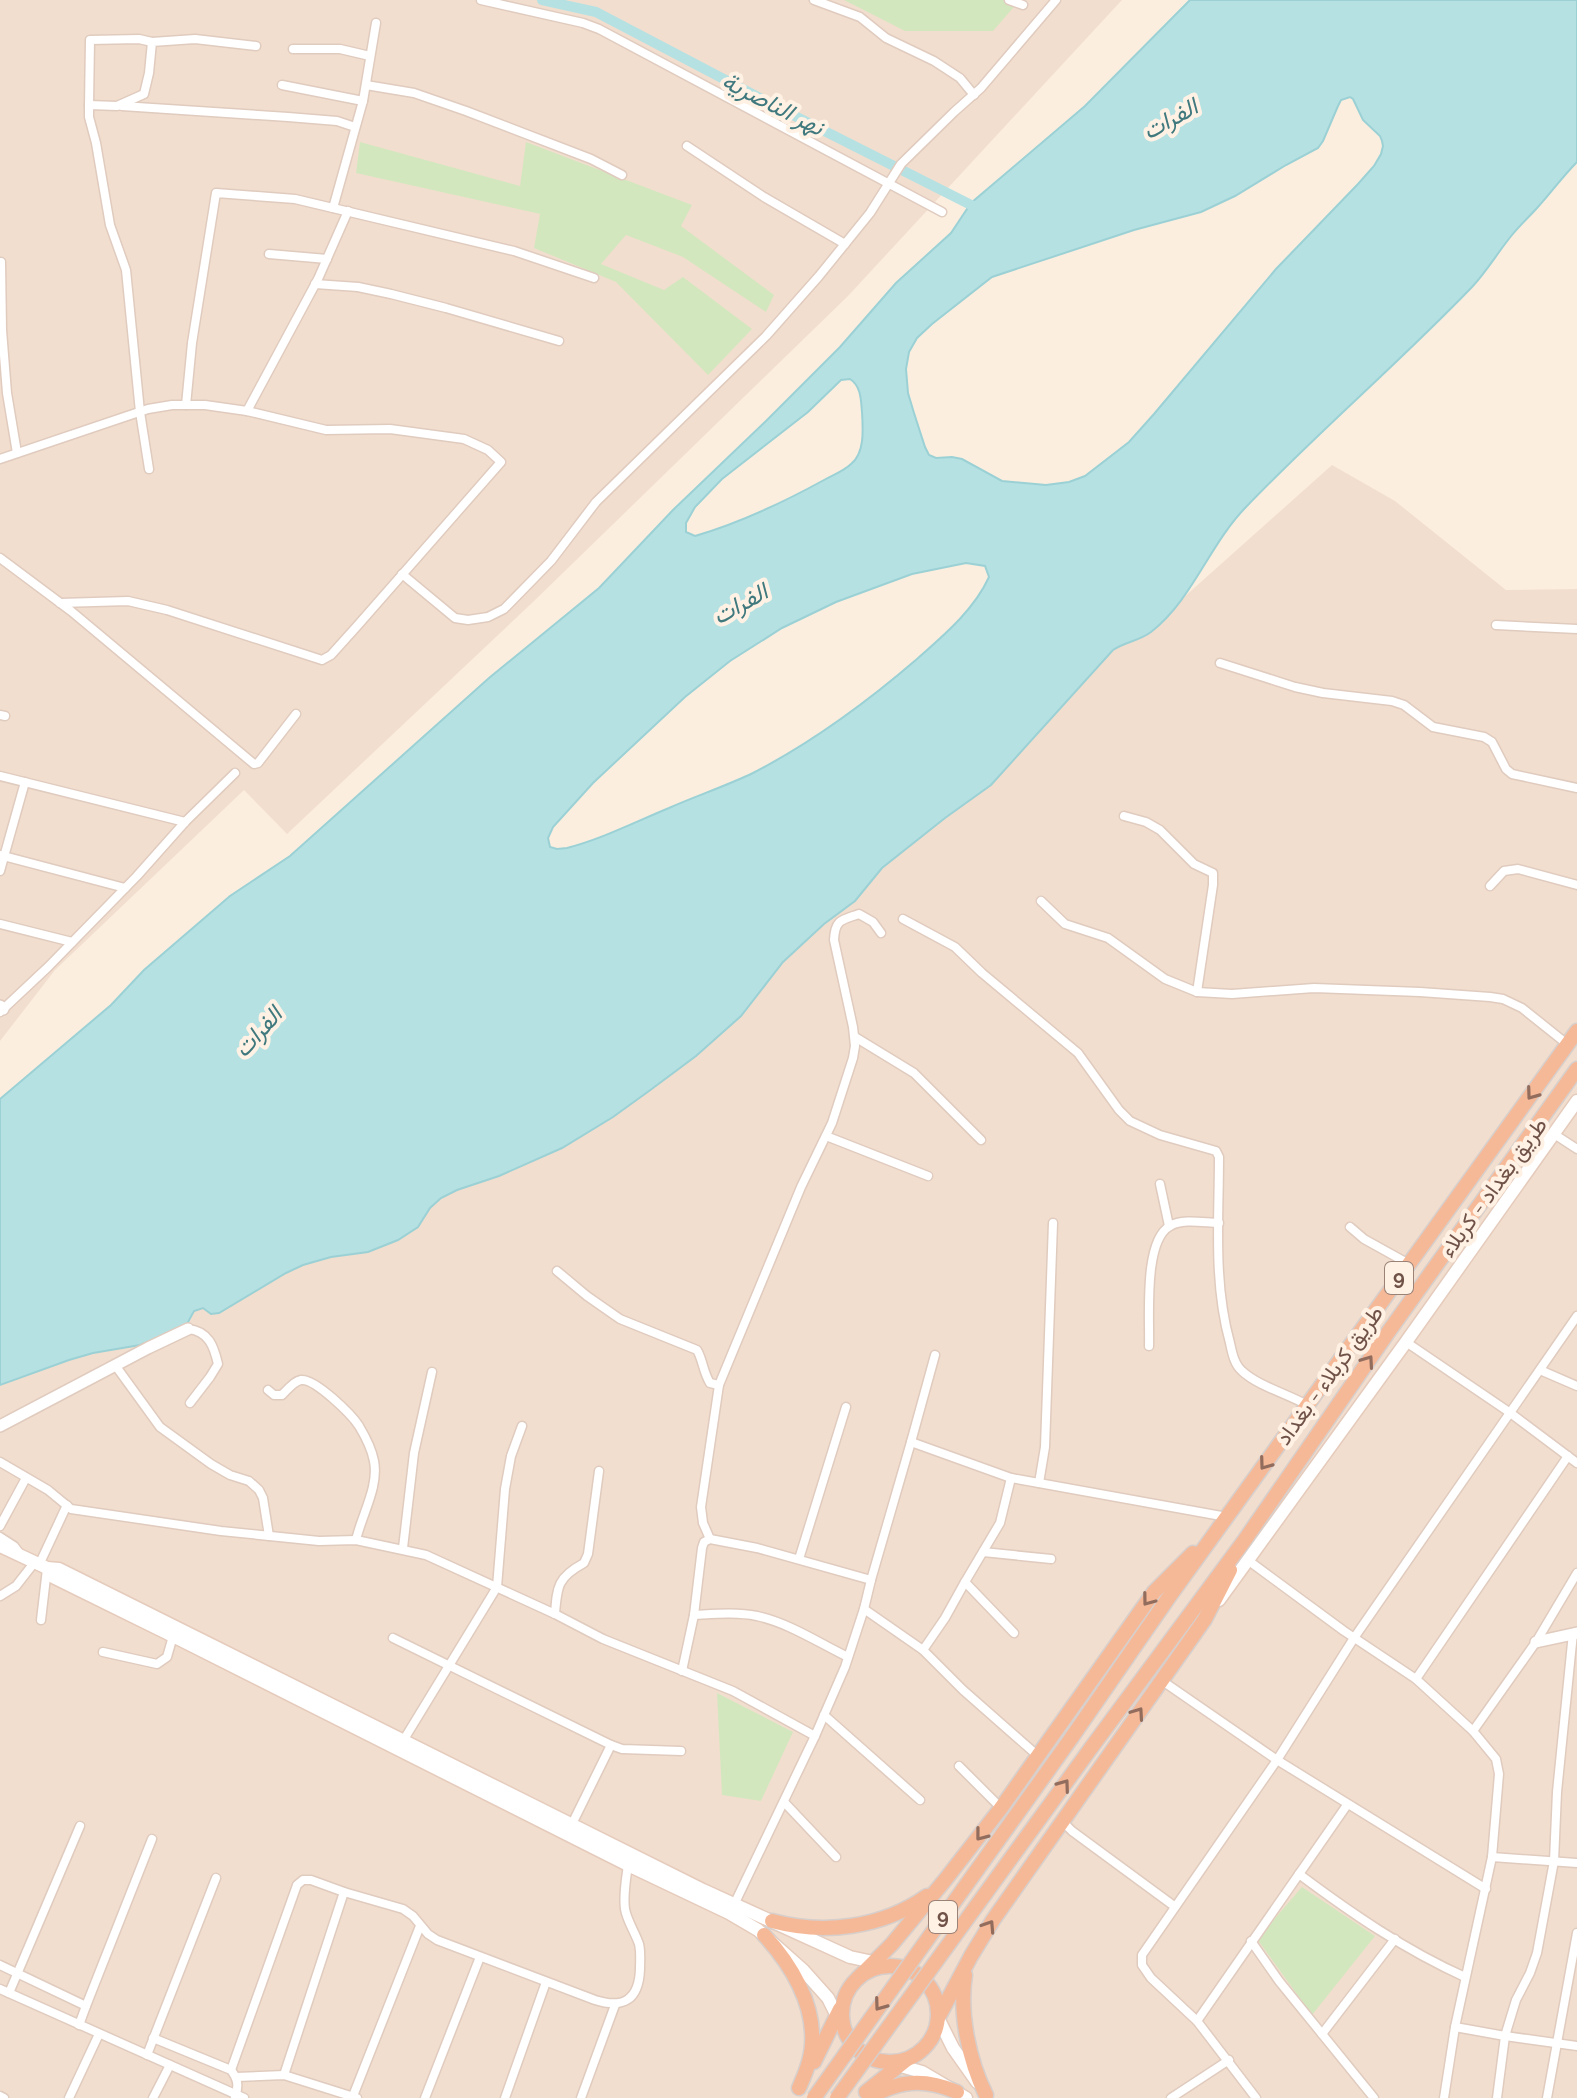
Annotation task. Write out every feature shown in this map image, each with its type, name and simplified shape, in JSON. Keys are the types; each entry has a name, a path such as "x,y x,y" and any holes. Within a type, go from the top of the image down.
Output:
{"highway":[{"name":"طريق كربلاء - بغداد","path":"1224,1521 1577,1031"},
{"name":"طريق بغداد - كربلاء","path":"1244,1541 1577,1069"},
{"path":"1324,1382 1331,1394 1344,1396"},
{"path":"1304,1410 1314,1420 1318,1433"},
{"name":"9","path":"814,2098 1224,1521"},
{"name":"9","path":"795,2093 827,2037 850,1987 875,1963 1001,1808 1154,1592 1224,1521"},
{"name":"9","path":"859,2098 929,2042 938,2018 993,1920 1205,1619 1244,1541"},
{"name":"9","path":"837,2098 1244,1541"},
{"path":"772,1921 815,1929 868,1923 919,1902 945,1880"},
{"path":"764,1935 789,1964 809,2017 812,2043 805,2072 795,2093"},
{"path":"971,1956 962,1996 972,2060 986,2097"},
{"path":"858,1978 876,1968 896,1967 916,1974 935,1998 938,2018"},
{"path":"845,1998 842,2014 844,2030 859,2051 883,2061 904,2060 913,2056"},
{"path":"869,2098 904,2083 931,2083 961,2095"}],"main road":[{"path":"1205,1619 1577,1101"},
{"path":"0,1549 59,1569 572,1824 732,1908 816,1982 838,2014 844,2030"},
{"path":"35,1563 57,1579 628,1865 772,1921 850,1957 896,1967"},
{"path":"938,2018 953,2048 986,2097"},
{"path":"883,2061 922,2072 961,2095"}],"street":[{"path":"481,0 599,29 892,181 942,212"},
{"path":"814,0 860,17 886,38 934,61 960,78 974,95"},
{"path":"1009,0 1023,5"},
{"path":"402,574 455,618 488,617 504,609 551,561 596,502 766,336 870,213 901,164 974,95 1056,0"},
{"path":"333,208 363,101 376,23"},
{"path":"149,469 126,270 110,225 89,117 90,40 139,39 152,42 195,39 256,46"},
{"path":"117,106 144,94 152,42"},
{"path":"293,49 340,49 370,56"},
{"path":"282,85 363,101"},
{"path":"366,85 414,93 453,106 579,154 622,175"},
{"path":"89,105 337,121 355,127"},
{"path":"687,146 764,197 845,244"},
{"path":"186,405 192,343 216,193 295,199 514,251 594,278"},
{"path":"247,411 315,284 348,211"},
{"path":"269,254 327,259"},
{"path":"1,262 7,393 17,453"},
{"path":"315,284 358,287 391,294 559,341"},
{"path":"0,459 140,412 186,405 247,411 326,430 390,429 464,439 488,450 501,462 331,655 322,660 128,601 60,603"},
{"path":"0,558 60,603 254,764 258,763 296,714"},
{"path":"1496,625 1577,629"},
{"path":"1220,663 1295,687 1404,705 1433,727 1484,737 1492,742 1506,769 1512,774 1577,788"},
{"path":"1,1009 72,942 235,773"},
{"path":"0,776 185,822"},
{"path":"0,871 25,782"},
{"path":"1124,816 1160,830 1194,864 1213,873 1197,992"},
{"path":"2,856 125,888"},
{"path":"1490,886 1504,871 1518,869 1577,885"},
{"path":"1041,901 1065,924 1108,938 1165,979 1197,992 1232,994 1314,988 1490,997 1522,1008 1567,1044"},
{"path":"710,1539 703,1523 701,1507 719,1385 801,1187 826,1136 853,1058 855,1037 834,940 835,930 837,923 859,914 873,922 881,933"},
{"path":"903,919 955,947 1078,1053 1130,1121 1160,1135 1216,1151 1219,1157 1220,1300 1235,1361 1241,1371 1281,1391 1304,1410"},
{"path":"0,924 72,942"},
{"path":"855,1037 914,1073 981,1140"},
{"path":"1554,1134 1577,1149"},
{"path":"826,1136 928,1176"},
{"path":"1160,1184 1169,1226"},
{"path":"1149,1346 1150,1276 1155,1247 1161,1235 1169,1226 1183,1222 1219,1223"},
{"path":"1039,1483 1045,1447 1053,1223"},
{"path":"1350,1227 1364,1239 1409,1264"},
{"path":"557,1271 620,1319 697,1350 710,1383 719,1385"},
{"path":"1256,2098 1197,2021 1151,1978 1142,1965 1142,1955 1277,1760 1354,1638 1577,1316"},
{"path":"0,1426 188,1329 196,1330 214,1346 218,1364 190,1403"},
{"path":"1406,1342 1577,1463"},
{"path":"732,1908 815,1736 848,1657 935,1355"},
{"path":"115,1365 160,1427 211,1464 249,1481 259,1490 269,1536"},
{"path":"1540,1370 1577,1386"},
{"path":"403,1548 414,1453 432,1372"},
{"path":"268,1390 274,1395 282,1395 293,1384 309,1381 334,1399 358,1425 374,1460 375,1483 356,1540"},
{"path":"799,1559 846,1407"},
{"path":"403,1741 497,1587 505,1489 511,1456 522,1426"},
{"path":"911,1442 1011,1478 1224,1521"},
{"path":"1416,1679 1568,1456"},
{"path":"0,1462 48,1490 71,1509 221,1531 319,1541 356,1540 426,1555 603,1639 733,1691 815,1736"},
{"path":"555,1614 561,1579 584,1563 588,1554 599,1471"},
{"path":"0,1526 26,1478"},
{"path":"923,1650 1000,1523 1011,1478"},
{"path":"0,1596 16,1586 35,1563 67,1505"},
{"path":"0,1537 35,1563 41,1620"},
{"path":"682,1671 694,1615 702,1548 704,1542 710,1539 757,1548 871,1580"},
{"path":"983,1552 1051,1559"},
{"path":"1249,1561 1416,1679 1473,1731 1496,1759 1499,1774 1492,1857 1455,2027 1444,2098"},
{"path":"1473,1731 1536,1642 1577,1573"},
{"path":"965,1582 1014,1633"},
{"path":"864,1609 923,1650 1037,1755"},
{"path":"694,1615 723,1613 778,1622 848,1657"},
{"path":"1497,2098 1505,2036 1516,2000 1537,1953 1554,1861 1557,1792 1575,1633 1536,1642"},
{"path":"103,1652 157,1664 167,1657 173,1636"},
{"path":"393,1638 611,1745 622,1749 681,1751"},
{"path":"1161,1680 1277,1760 1486,1889"},
{"path":"824,1715 920,1800"},
{"path":"572,1824 611,1745"},
{"path":"959,1766 1001,1808"},
{"path":"784,1802 836,1857"},
{"path":"1197,2021 1347,1805"},
{"path":"1062,1821 1174,1906"},
{"path":"80,1826 17,1973 5,1991 238,2097 234,2074 297,1885 303,1880 403,1909 437,1940 615,2005 633,1994 639,1978 639,1945 625,1904 628,1865"},
{"path":"79,2025 152,1839"},
{"path":"1492,1857 1577,1863"},
{"path":"1299,1874 1343,1907 1431,1962 1465,1977"},
{"path":"147,2055 216,1878"},
{"path":"284,2075 344,1892"},
{"path":"153,2038 234,2074 284,2075 356,2097 420,1926"},
{"path":"1547,2098 1577,1933"},
{"path":"1322,2034 1395,1939"},
{"path":"1251,1941 1279,1981 1374,2098"},
{"path":"425,2098 480,1957"},
{"path":"0,1965 86,2006"},
{"path":"505,2098 546,1982"},
{"path":"581,2098 615,2005"},
{"path":"1455,2027 1577,2046"},
{"path":"69,2098 99,2034"},
{"path":"1171,2098 1229,2060"},
{"path":"153,2098 170,2065"}],"shaded area":[{"path":"0,0 1122,0 848,296 533,602 287,834 244,790 55,970 0,1041"},
{"path":"1332,465 1395,501 1506,590 1577,589 1577,2098 0,2098 0,1385 190,1321 198,1309 219,1313 303,1265 368,1252 398,1240 418,1227 440,1198 562,1148 613,1117 695,1056 741,1016 783,962 824,924 855,901 882,868 991,785 1113,650 1151,632 1183,598"}],"green space":[{"path":"844,0 1020,0 993,31 905,31"},
{"path":"360,142 520,186 526,142 692,205 681,226 774,295 766,312 683,257 626,235 601,264 664,290 683,277 752,329 708,375 616,282 534,248 540,214 356,173"},
{"path":"717,1693 793,1732 761,1801 722,1795"},
{"path":"1302,1887 1375,1936 1312,2015 1257,1939"}],"water":[{"name":"الفرات","path":"1190,0 1577,0 1577,162 1515,231 1483,275 1246,507 1166,619 1146,635 1113,650 991,785 882,868 855,901 824,924 783,962 741,1016 696,1056 613,1117 562,1148 441,1198 430,1208 418,1227 398,1240 368,1252 303,1265 219,1313 211,1314 203,1308 194,1311 187,1324 140,1345 93,1353 0,1385 0,1099 111,1005 144,970 230,896 290,856 489,678 599,588 673,510 840,347 896,283 951,233 971,203 1085,106","holes":["1350,97 1363,120 1382,141 1381,154 1374,166 1276,269 1129,442 1085,476 1046,485 1002,481 962,459 929,455 908,393 906,369 909,352 917,338 932,324 992,277 1134,230 1201,212 1235,196 1318,148 1341,100","841,380 854,382 861,403 862,440 859,454 851,464 745,518 695,536 686,532 686,523 695,507 722,479 808,412","966,563 985,566 989,577 967,611 927,650 859,706 797,748 743,778 606,835 567,848 550,847 548,838 553,827 593,783 685,697 730,661 782,628 836,602 912,574"]}],"waterway":[{"name":"نهر الناصرية","path":"542,0 596,12 981,210"}]}
